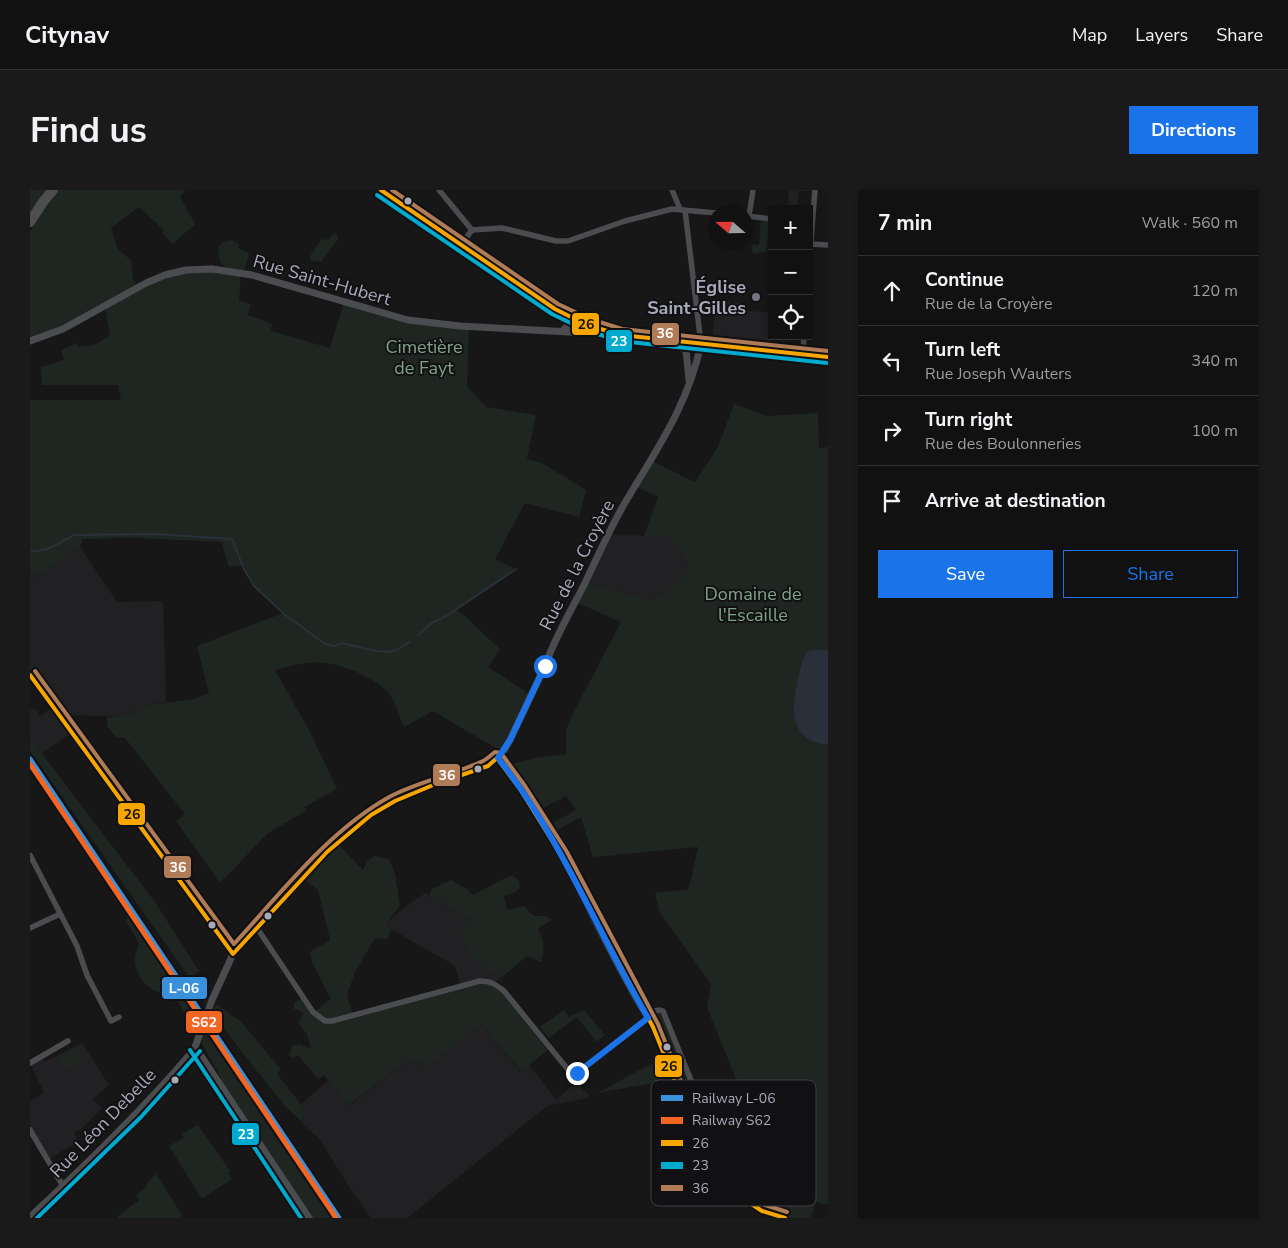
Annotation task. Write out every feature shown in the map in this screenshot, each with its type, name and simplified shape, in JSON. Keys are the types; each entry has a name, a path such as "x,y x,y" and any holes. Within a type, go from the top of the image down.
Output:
{"highway":[{"path":"30,222 53,190"}],"main road":[{"path":"380,190 555,309 585,324 621,335 828,357"}],"street":[{"path":"439,190 472,230"},
{"path":"672,190 682,210 701,344"},
{"path":"750,205 753,190"},
{"path":"813,206 815,190"},
{"path":"461,245 472,230 495,227 556,241 568,241 625,221 672,209 708,212"},
{"path":"753,216 768,218"},
{"path":"813,244 828,245"},
{"name":"Rue Saint-Hubert","path":"30,340 63,330 146,283 165,275 186,270 212,269 252,275 408,320 460,326 564,329 621,335"},
{"path":"555,309 567,319 564,329"},
{"path":"564,329 575,323 585,324 582,332"},
{"name":"Rue de la Croyère","path":"664,340 686,350 690,374 689,388"},
{"path":"803,354 804,340"},
{"name":"Rue de la Croyère","path":"498,758 510,740 570,610 586,582 615,520 659,448 689,388 701,344"},
{"path":"30,675 233,954"},
{"path":"309,1218 210,1072 195,1045 212,1000 233,954 328,852 371,815 395,801 438,783 488,766 498,758 550,834 646,1016"},
{"path":"30,854 79,950 87,975 111,1021 119,1017"},
{"path":"30,928 60,914"},
{"path":"257,928 313,1012 325,1020 332,1021 480,981 489,981 504,991 570,1072 577,1073 646,1016 660,1010 663,1011 691,1080"},
{"path":"30,1063 68,1041"},
{"name":"Rue Léon Debelle","path":"30,1216 63,1186 161,1086 195,1045"},
{"path":"30,1130 63,1186"}],"shaded area":[{"path":"789,190 807,190 798,191 798,205 788,205"},
{"path":"716,301 741,303 741,310 768,313 768,340 770,340 770,344 767,346 712,340"},
{"path":"608,535 673,536 673,543 686,558 688,566 685,575 661,597 650,600 585,582"},
{"path":"80,547 117,602 163,601 166,702 147,705 125,717 68,715 62,720 72,733 41,754 30,738 30,711 34,708 41,716 53,707 30,675 30,569 36,577"},
{"path":"811,650 828,650 828,744 822,744 810,740 801,732 795,720 794,709 798,680 806,654"},
{"path":"425,893 470,919 527,956 495,983 461,986 455,966 386,926 396,914"},
{"path":"482,1024 520,1072 529,1065 556,1099 578,1082 590,1096 547,1106 407,1218 371,1218 319,1138 303,1125 304,1108 301,1104 329,1080 350,1105 411,1058 427,1067"},
{"path":"82,1043 109,1085 93,1099 101,1107 100,1110 81,1129 74,1133 78,1142 47,1160 30,1130 30,1101 44,1093 30,1063 41,1057 45,1062"}],"green space":[{"path":"30,190 47,190 30,213"},
{"name":"Cimetière de Fayt","path":"59,190 185,190 180,197 195,224 173,244 162,233 164,230 139,207 111,228 118,250 131,260 133,280 138,287 179,271 241,272 239,301 251,304 248,315 272,324 271,331 330,348 344,302 395,317 469,326 467,386 486,407 536,415 527,459 542,463 586,490 579,517 525,503 495,559 516,569 457,609 500,649 488,667 531,695 503,752 433,711 404,727 396,706 385,689 365,676 342,666 321,662 299,664 275,670 309,730 337,789 304,807 306,811 268,833 220,883 176,821 185,814 125,738 116,737 107,726 107,717 125,717 147,705 194,699 209,693 197,646 283,613 254,586 244,566 229,567 223,542 134,538 82,539 80,547 36,577 30,569 30,400 121,399 118,385 42,385 41,367 64,360 61,350 76,343 78,347 94,345 110,336 105,306 82,319 30,341 30,232 45,205"},
{"path":"761,221 768,221 766,251 756,254 752,250 753,245 759,244"},
{"path":"334,233 338,239 321,262 311,261 310,256 322,239 328,240"},
{"path":"229,240 235,241 239,244 239,249 248,252 249,256 244,270 227,268 221,263 218,253 219,246"},
{"name":"Domaine de l'Escaille","path":"734,404 767,416 818,413 819,448 828,447 828,1205 816,1202 816,1080 736,1080 707,1007 711,984 659,911 655,893 689,889 698,847 593,857 581,817 550,834 545,827 576,810 566,796 536,812 504,766 536,758 566,754 566,731 569,721 621,622 575,602 585,582 650,600 661,597 685,575 688,566 686,558 673,543 672,536 644,536 658,497 635,486 652,461 695,482 718,447"},
{"path":"30,738 155,902 199,971 194,974 209,997 205,1003 186,973 30,751"},
{"path":"337,843 363,870 367,862 374,856 389,859 395,874 400,905 386,926 391,929 387,939 375,938 355,972 347,995 353,1015 480,981 495,983 550,1048 521,1072 482,1024 427,1067 411,1058 349,1105 324,1075 318,1079 298,1055 293,1058 289,1055 292,1046 299,1044 311,1049 307,1034 298,1023 303,1014 301,1011 294,1009 294,1003 303,997 314,1012 331,999 312,962 310,952 330,940 318,890 303,878"},
{"path":"509,876 514,876 519,881 520,888 504,896 507,910 524,906 534,916 546,916 552,920 538,928 543,945 541,962 527,956 503,976 481,964 468,950 462,933 470,919 429,895 432,889 451,880 467,889 473,895"},
{"path":"128,914 198,1023 189,1020 172,992 158,992 141,979 135,959 139,943 126,921"},
{"path":"216,1004 240,1021 281,1069 277,1074 304,1108 303,1122 280,1100 212,1013"},
{"path":"564,1010 569,1017 584,1010 605,1035 597,1042 577,1017 549,1038 540,1027"},
{"path":"660,1010 690,1080 651,1080 651,1083 597,1093 666,1056 653,1027 644,1013"},
{"path":"204,1031 333,1218 309,1218 220,1087 221,1078 201,1042"},
{"path":"78,1047 85,1058 65,1070 58,1058"},
{"path":"198,1125 230,1171 228,1173 232,1179 202,1199 169,1146 184,1138 182,1134"},
{"path":"156,1174 182,1215 179,1218 118,1218 118,1216 139,1200 136,1195 147,1186 146,1184"},
{"path":"755,1206 815,1206 811,1218 785,1218 762,1211"}],"waterway":[{"path":"30,552 48,549 74,535 154,534 232,539 244,569 254,586 284,614 325,644 335,646 341,643 376,651 390,652 410,642"},
{"path":"418,635 430,624 448,615 516,569"}],"rail line":[{"name":"L-06","path":"30,759 339,1218"},
{"name":"S62","path":"30,764 336,1218"}],"transit line":[{"name":"26","path":"381,190 555,309 587,325 621,335 828,357"},
{"name":"36","path":"392,190 558,304 590,319 622,329 828,351"},
{"name":"23","path":"377,195 552,314 585,330 620,341 827,363"},
{"name":"36","path":"35,671 234,944 326,844 368,810 402,791 472,766 495,752 501,753 525,786 567,852 658,1024 681,1080"},
{"name":"26","path":"30,675 233,954"},
{"name":"26","path":"497,758 520,789 561,855 653,1027 674,1080"},
{"name":"26","path":"233,954 327,852 371,815 395,801 438,783 488,766 497,758"},
{"name":"23","path":"190,1050 301,1218"},
{"name":"23","path":"37,1218 141,1117 200,1051"},
{"name":"26","path":"754,1206 762,1211 785,1218"},
{"name":"36","path":"768,1206 787,1212"}],"place":[{"name":"Église Saint-Gilles","path":"756,297"}],"route":[{"path":"545,666 510,740 498,758 550,834 648,1018 577,1073"}]}
